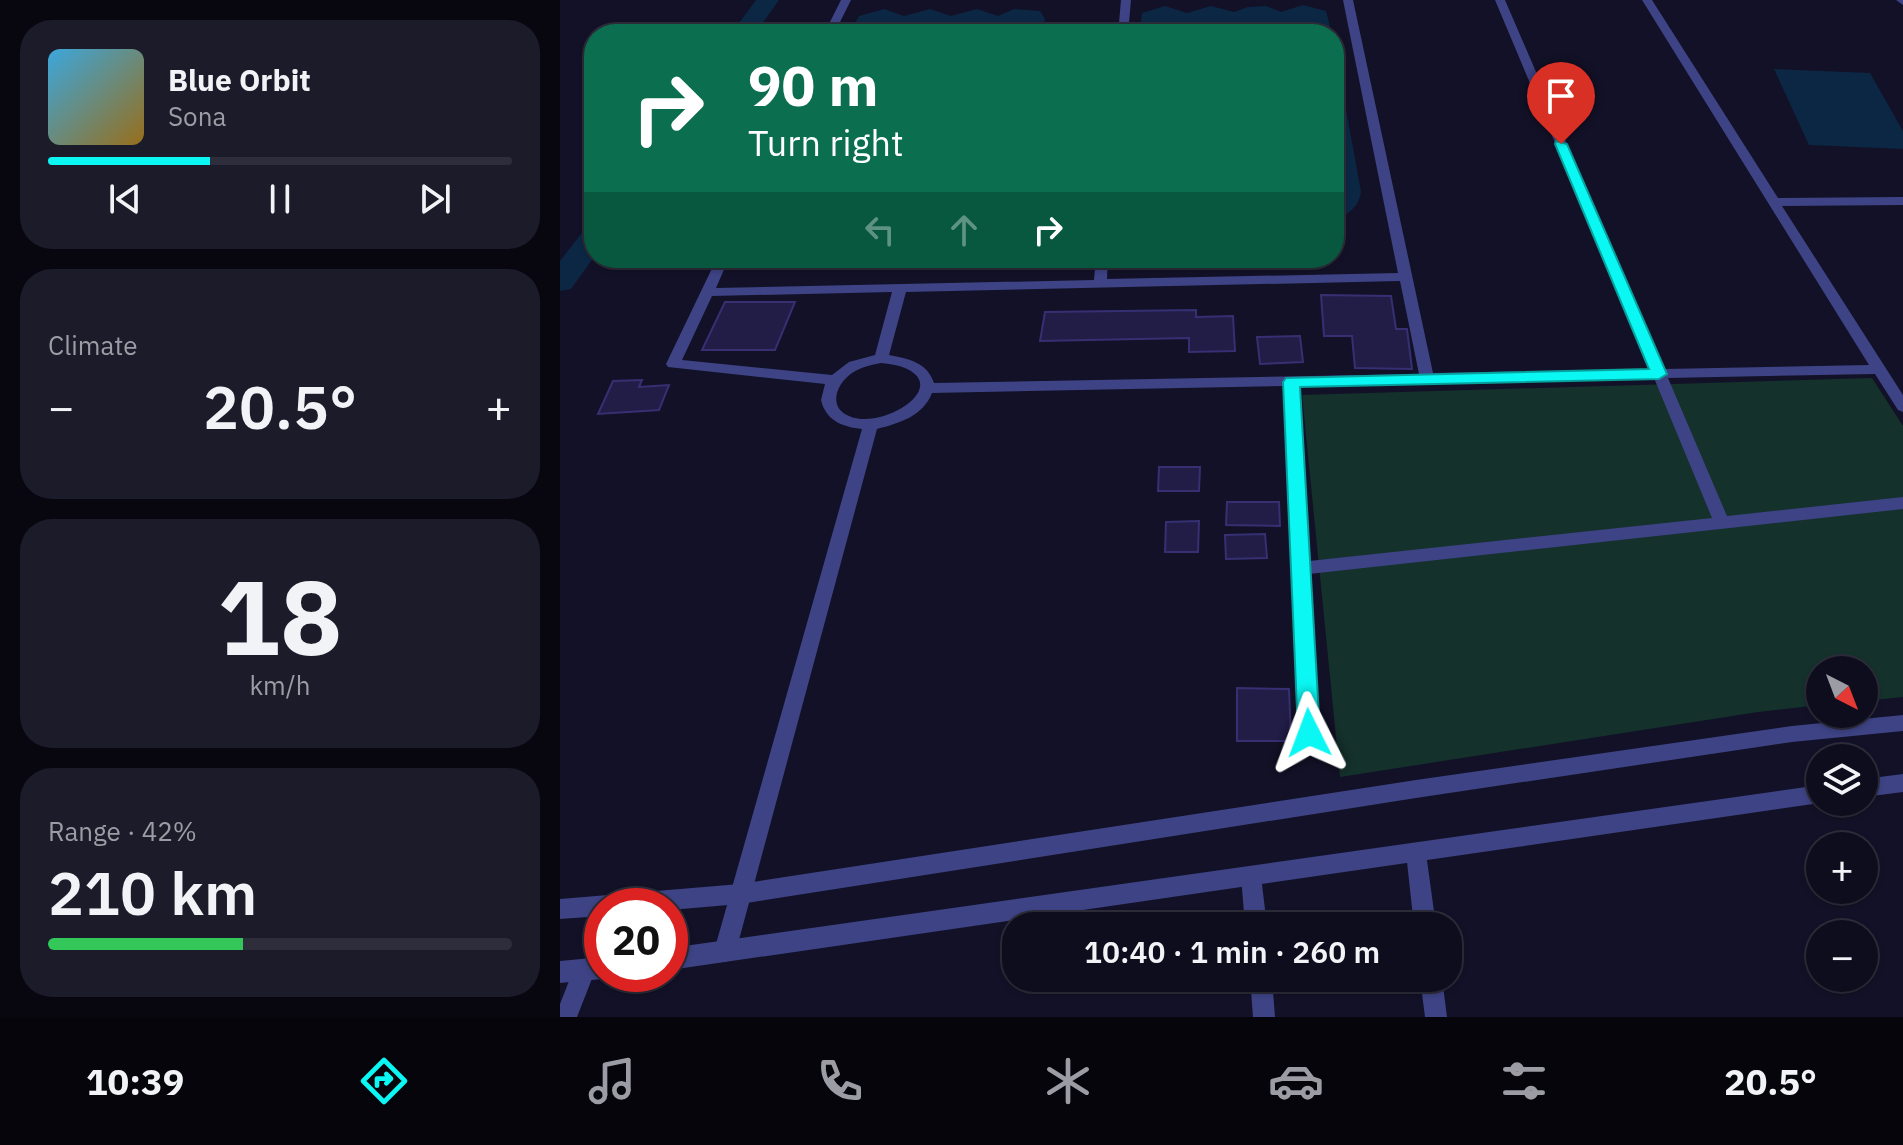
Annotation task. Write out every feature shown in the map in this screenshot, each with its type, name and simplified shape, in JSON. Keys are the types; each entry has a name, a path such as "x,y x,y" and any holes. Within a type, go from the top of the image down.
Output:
{"street":[{"path":"834,24 846,0"},
{"path":"1124,24 1126,0"},
{"path":"1348,0 1427,380"},
{"path":"1500,0 1722,522"},
{"path":"1647,0 1777,202 1903,407"},
{"path":"1777,202 1903,201"},
{"path":"718,268 673,364 834,380"},
{"path":"1100,283 1101,268"},
{"path":"707,292 1406,277"},
{"path":"881,358 900,288"},
{"path":"881,358 903,360 918,366 928,376 929,388 923,401 910,413 871,425 851,423 836,416 827,406 827,393 834,380 847,369 881,358"},
{"path":"929,388 1880,369"},
{"path":"1291,382 1309,733"},
{"path":"725,951 871,425"},
{"path":"1301,568 1903,503"},
{"path":"560,909 740,894 1431,786 1792,734 1903,723"},
{"path":"1878,786 1903,783"},
{"path":"688,956 1806,796"},
{"path":"1416,853 1423,912"},
{"path":"1251,876 1255,912"},
{"path":"560,972 584,971"},
{"path":"566,1017 584,986"},
{"path":"1262,992 1264,1017"},
{"path":"1433,992 1436,1017"}],"green space":[{"path":"1872,378 1903,426 1903,697 1878,700 1878,656 1806,656 1806,707 1340,777 1302,395"}],"water":[{"path":"1303,5 1326,11 1329,24 1140,24 1142,13 1165,6 1187,13 1211,6 1234,12 1266,6 1281,12"},
{"path":"884,9 904,16 930,9 951,16 977,9 998,16 1014,9 1040,11 1045,19 1044,24 855,24 859,16"},
{"path":"1774,69 1870,73 1903,131 1903,149 1809,145"},
{"path":"1344,98 1361,192 1352,210 1344,215"}],"building":[{"path":"1321,295 1391,296 1396,329 1407,329 1412,369 1355,368 1352,336 1324,336"},
{"path":"725,302 795,302 775,350 702,350"},
{"path":"1196,310 1196,317 1233,316 1235,351 1189,352 1189,338 1040,341 1045,312"},
{"path":"1300,336 1303,362 1260,364 1257,337"},
{"path":"642,380 639,387 669,385 659,410 598,414 613,381"},
{"path":"1159,467 1200,467 1199,491 1158,491"},
{"path":"1227,502 1279,502 1280,526 1226,525"},
{"path":"1199,521 1198,552 1165,552 1166,522"},
{"path":"1265,534 1267,558 1226,559 1225,535"},
{"path":"1237,688 1289,689 1291,741 1237,741"}],"waterway":[{"path":"750,24 768,0"},
{"path":"560,282 584,250"}],"route":[{"path":"1309,733 1291,382 1659,374 1561,144"}]}
